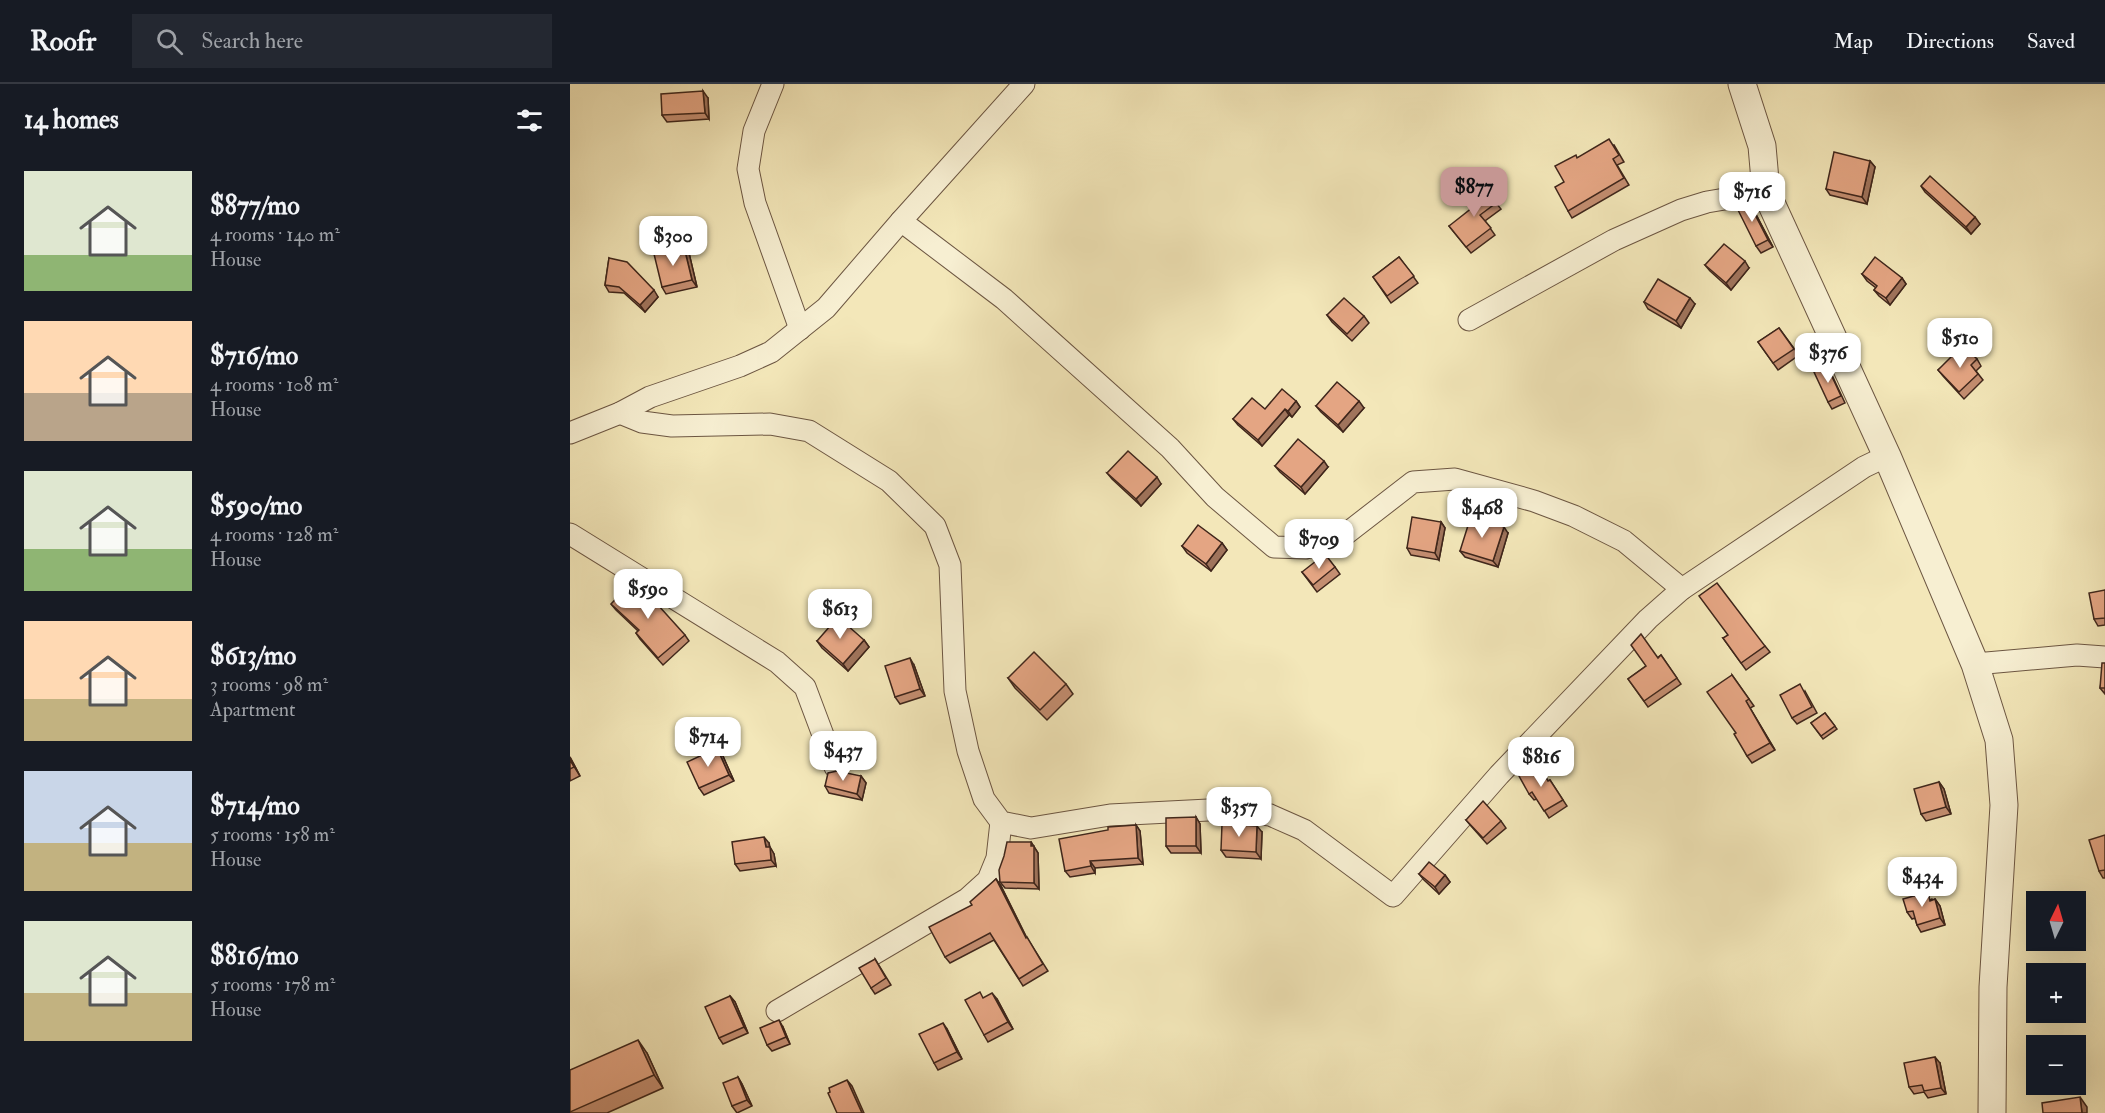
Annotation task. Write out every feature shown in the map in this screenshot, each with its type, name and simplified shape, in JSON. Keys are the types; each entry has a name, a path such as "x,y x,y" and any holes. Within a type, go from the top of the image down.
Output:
{"street":[{"path":"773,84 754,130 748,170 755,203 800,329"},
{"path":"570,433 620,413 650,397 741,366 771,352 826,308 1024,84"},
{"path":"1742,84 1762,146 1766,192 1887,456 1975,664 1999,740 2004,805 1994,987 1992,1113"},
{"path":"1469,320 1614,240 1681,210 1707,202 1766,192"},
{"path":"901,221 1005,299 1170,448 1215,496 1274,547 1306,548 1342,537 1413,482 1455,479 1534,501 1574,516 1624,541 1682,589"},
{"path":"620,413 642,422 672,426 770,424 809,431 889,481 935,526 950,565 956,691 968,750 984,799 1001,822 1031,828 1110,815 1228,809 1270,815 1304,830 1393,896 1499,775 1648,620 1682,589 1864,467 1887,456"},
{"path":"570,534 777,662 805,687 835,767"},
{"path":"1975,664 2077,655 2105,657"},
{"path":"777,1011 967,899 988,880 997,858 1001,822"}],"building":[{"path":"703,91 705,113 662,115 661,94"},
{"path":"1609,139 1619,155 1613,159 1624,178 1568,211 1555,187 1564,182 1555,166 1576,155 1577,158"},
{"path":"1834,152 1870,161 1862,197 1826,189"},
{"path":"1930,176 1975,217 1966,227 1921,186"},
{"path":"1483,186 1496,203 1480,215 1491,228 1466,247 1449,226 1473,207 1467,199"},
{"path":"1748,201 1768,240 1756,246 1736,206"},
{"path":"1724,244 1745,261 1726,283 1705,265"},
{"path":"684,247 692,280 662,287 654,254"},
{"path":"1399,257 1414,276 1387,296 1373,277"},
{"path":"1875,257 1902,278 1886,298 1874,290 1877,286 1862,274"},
{"path":"609,258 627,262 654,290 640,305 619,287 605,285"},
{"path":"1658,279 1690,298 1676,321 1644,302"},
{"path":"1344,298 1364,316 1347,334 1327,315"},
{"path":"1779,328 1794,349 1773,363 1758,342"},
{"path":"1966,348 1977,359 1971,365 1978,374 1959,392 1938,370 1957,351 1960,354"},
{"path":"1827,366 1841,396 1828,402 1814,372"},
{"path":"1337,382 1359,401 1338,425 1316,406"},
{"path":"1282,389 1296,401 1288,411 1285,409 1258,440 1233,419 1252,398 1265,409"},
{"path":"1298,439 1324,461 1301,487 1275,466"},
{"path":"1128,451 1157,477 1136,499 1107,473"},
{"path":"1471,516 1504,527 1493,561 1460,551"},
{"path":"1412,517 1441,522 1435,553 1407,548"},
{"path":"1198,525 1222,543 1206,564 1182,546"},
{"path":"1325,554 1335,567 1313,585 1302,572"},
{"path":"631,583 649,595 685,635 658,658 636,633 639,630 611,604"},
{"path":"1717,583 1765,646 1741,663 1723,638 1728,635 1699,596"},
{"path":"2105,590 2105,618 2094,619 2089,593"},
{"path":"838,617 864,640 843,664 817,641"},
{"path":"1641,634 1658,658 1661,655 1677,678 1644,701 1628,679 1646,666 1631,645"},
{"path":"1034,652 1066,684 1040,710 1008,678"},
{"path":"910,658 920,689 895,697 885,666"},
{"path":"2102,663 2105,663 2105,688 2100,688"},
{"path":"1732,675 1749,699 1746,701 1770,743 1747,756 1734,734 1736,733 1707,692"},
{"path":"1800,684 1812,707 1792,718 1780,695"},
{"path":"1825,713 1835,726 1821,736 1811,723"},
{"path":"717,748 729,775 699,788 687,762"},
{"path":"1538,764 1563,800 1544,811 1532,792 1529,794 1519,776"},
{"path":"837,771 861,776 857,794 825,786 828,773"},
{"path":"1939,782 1946,807 1921,814 1914,789"},
{"path":"1483,801 1501,821 1483,838 1466,820"},
{"path":"1196,817 1196,846 1166,846 1166,818"},
{"path":"1222,824 1257,826 1256,852 1221,850"},
{"path":"1136,825 1138,858 1090,861 1091,866 1065,871 1059,839 1108,830 1108,827"},
{"path":"2105,835 2105,870 2099,871 2089,840"},
{"path":"764,837 766,847 770,847 771,860 735,864 732,842"},
{"path":"1007,842 1031,842 1031,846 1034,846 1034,883 1000,882 999,870"},
{"path":"1429,862 1445,875 1435,887 1419,874"},
{"path":"996,879 1026,938 1043,964 1019,979 990,933 945,957 929,927 972,905 970,902"},
{"path":"1928,892 1930,901 1935,899 1940,918 1917,925 1913,911 1907,912 1903,899"},
{"path":"875,959 886,978 871,988 859,968"},
{"path":"980,992 983,998 992,993 1008,1022 984,1035 965,1000"},
{"path":"730,996 744,1027 719,1038 705,1007"},
{"path":"779,1020 786,1037 767,1045 760,1028"},
{"path":"943,1023 957,1052 934,1063 919,1034"},
{"path":"638,1040 654,1075 570,1112 570,1070"},
{"path":"1935,1057 1941,1088 1924,1091 1922,1085 1909,1087 1904,1063"},
{"path":"738,1077 747,1100 732,1106 723,1083"},
{"path":"847,1080 862,1113 837,1113 828,1093 829,1088"},
{"path":"2080,1097 2082,1113 2043,1113 2042,1103"}]}
